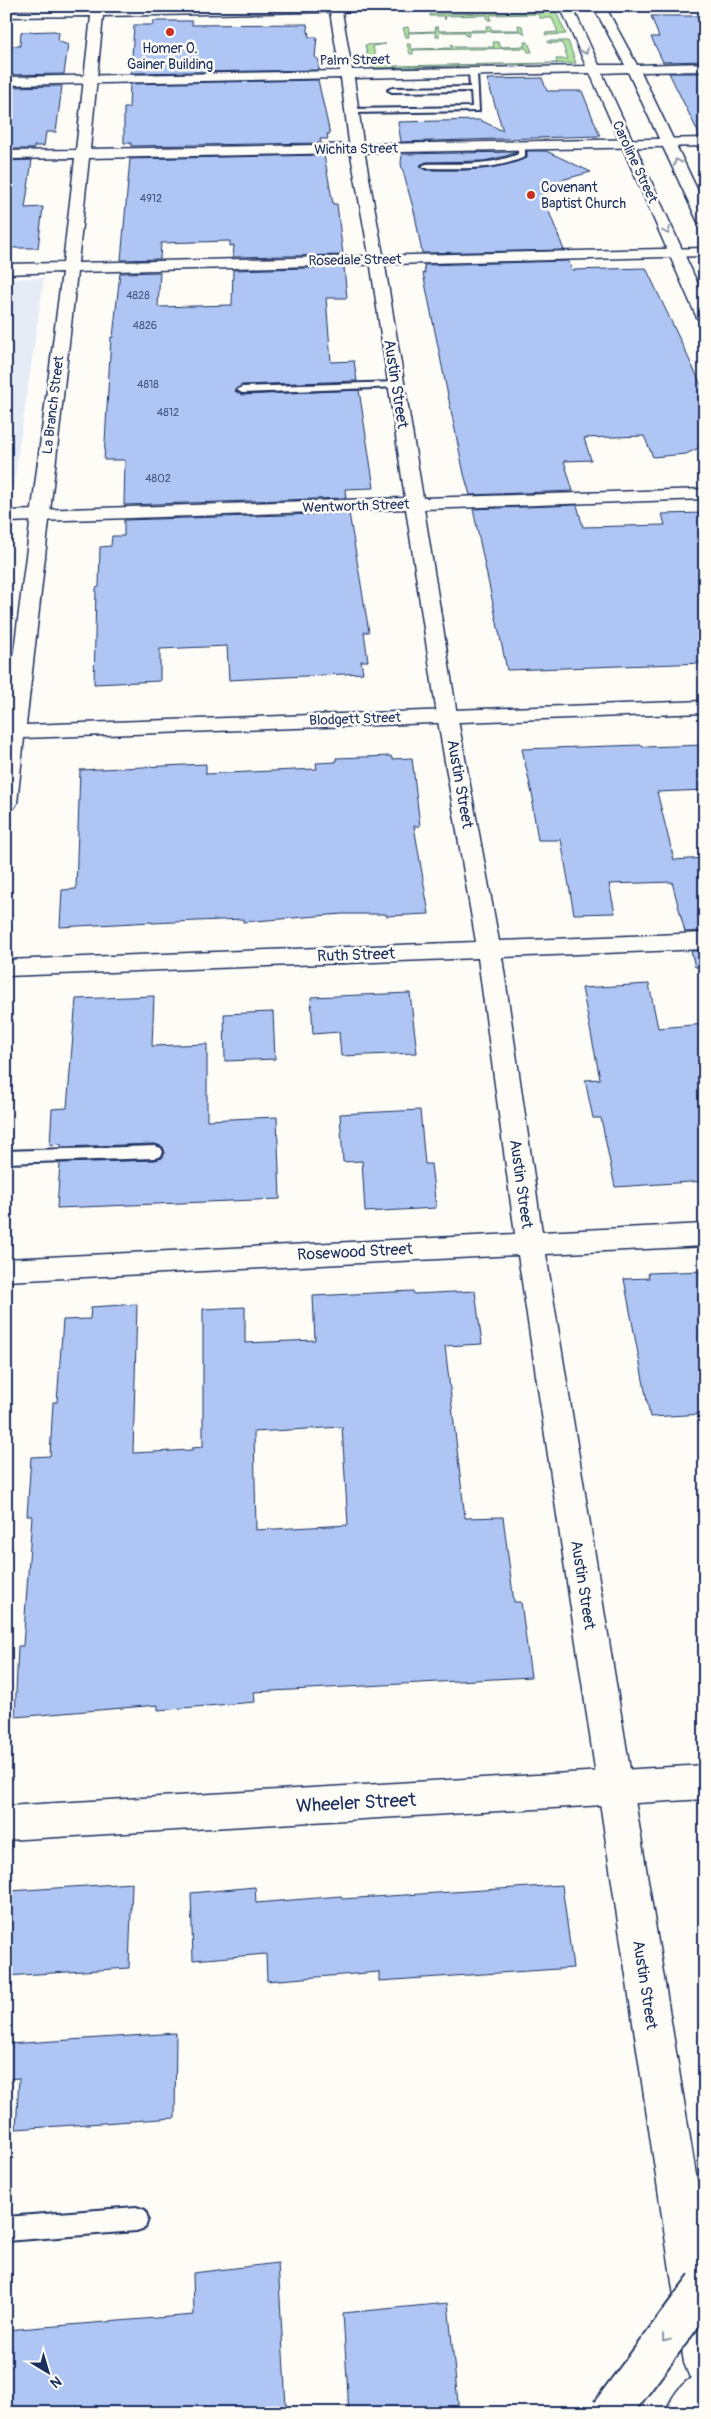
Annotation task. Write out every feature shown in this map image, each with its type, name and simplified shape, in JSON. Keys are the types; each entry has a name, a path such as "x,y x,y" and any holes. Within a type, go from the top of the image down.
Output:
{"main road":[{"path":"6,14 97,10 471,6"},
{"name":"Caroline Street","path":"566,6 705,318"},
{"path":"599,6 633,69 705,222"},
{"name":"Austin Street","path":"335,8 348,75 357,150 397,385 447,716 489,950 530,1243 705,2363"},
{"name":"La Branch Street","path":"6,803 11,732 40,516 70,267 97,10"},
{"name":"Palm Street","path":"6,81 705,68"},
{"name":"Wichita Street","path":"6,156 705,142"},
{"name":"Rosedale Street","path":"6,269 705,252"},
{"name":"Wentworth Street","path":"6,517 705,494"},
{"name":"Blodgett Street","path":"11,732 705,707"},
{"name":"Ruth Street","path":"6,968 705,941"},
{"name":"Rosewood Street","path":"6,1270 705,1235"},
{"name":"Wheeler Street","path":"6,1823 705,1782"},
{"path":"610,2413 705,2286"},
{"path":"687,2413 705,2392"}],"lane":[{"path":"351,111 476,109 473,72"},
{"path":"392,90 474,89"},
{"path":"426,166 510,162 522,155 521,146"},
{"path":"242,390 397,385"},
{"path":"6,1157 155,1152"},
{"path":"6,2230 136,2219"}],"shaded area":[{"path":"44,278 11,502 6,502 6,279"}],"green space":[{"path":"556,12 566,34 546,35 545,33 558,32 552,18 540,18 538,14 490,15 491,20 488,20 487,15 446,16 445,20 444,16 430,16 430,14"},
{"path":"518,25 522,26 525,35 521,31 468,32 469,36 466,36 465,32 439,32 439,37 436,37 435,32 408,33 409,37 406,37 403,28 408,27 409,32 436,31 435,27 438,27 439,31 487,30 486,26 490,26 492,30 519,30"},
{"path":"548,41 568,41 576,63 376,68 370,66 365,45 386,44 373,46 376,62 392,62 393,66 557,63 556,59 568,59 562,43 548,43"},
{"path":"493,42 498,42 500,47 525,46 524,42 528,42 532,52 528,52 526,48 413,50 413,54 410,54 407,44 410,44 411,49 452,48 451,44 455,47 494,47"}],"building":[{"path":"651,16 705,16 705,61 663,62 651,37 659,37"},
{"path":"153,21 192,21 192,25 307,24 309,37 317,37 315,57 319,60 319,70 131,73 134,25 153,25"},
{"path":"21,32 59,32 58,41 68,45 64,74 6,75 6,46 20,46"},
{"path":"669,73 705,73 705,136 700,136"},
{"path":"542,78 547,91 582,91 600,136 401,142 398,122 480,120 503,131 487,79"},
{"path":"318,80 330,134 327,134 328,139 320,139 321,143 131,146 131,143 124,143 124,108 129,108 130,84"},
{"path":"62,86 56,132 46,132 44,146 34,146 34,149 6,149 6,87"},
{"path":"527,151 546,151 591,172 539,186 564,250 422,253 415,215 401,164 402,154 516,152 484,161 426,162 420,165 426,170 464,170 489,168 513,163 527,158"},
{"path":"324,155 333,204 337,204 343,255 233,257 234,245 230,246 230,241 161,243 160,259 121,260 130,159"},
{"path":"32,160 25,208 43,207 38,248 6,248 6,161"},
{"path":"568,261 572,270 646,268 705,393 705,445 686,454 653,457 644,436 584,438 591,460 564,461 573,491 470,495 464,474 423,273 425,273 424,265"},
{"path":"344,267 347,298 326,298 331,362 354,361 357,381 242,385 235,391 242,395 359,390 374,488 345,489 346,498 124,505 125,460 104,460 111,337 113,337 120,273 160,272 158,307 232,305 233,270"},
{"path":"577,505 583,527 665,525 662,514 705,513 705,663 507,670 473,509"},
{"path":"349,513 369,632 364,632 368,661 361,661 363,673 229,680 227,646 160,649 160,681 94,684 96,588 99,587 100,547 111,546 112,536 124,536 124,520"},
{"path":"642,745 643,747 705,745 705,790 657,792 674,860 705,858 705,931 685,932 672,882 609,884 615,913 574,914 561,840 538,840 532,803 534,803 522,749"},
{"path":"391,756 392,759 412,758 420,826 414,826 429,914 386,916 386,914 342,914 243,922 243,919 60,927 62,890 76,889 80,770 206,764 206,774 317,769 316,763 336,762 336,758"},
{"path":"691,951 705,951 705,966 695,967"},
{"path":"649,984 658,1028 705,1024 705,1181 615,1187 601,1118 593,1118 585,1080 600,1079 582,988"},
{"path":"410,993 417,1053 341,1056 339,1032 313,1034 311,997"},
{"path":"154,996 152,1046 207,1044 207,1120 277,1117 280,1199 57,1208 60,1163 155,1160 162,1158 165,1153 163,1147 155,1144 61,1147 61,1144 50,1145 52,1109 67,1108 76,999"},
{"path":"273,1012 275,1059 225,1061 224,1014"},
{"path":"420,1110 425,1164 431,1164 436,1208 365,1212 362,1161 343,1162 340,1114"},
{"path":"705,1271 705,1414 650,1417 624,1279 649,1278 648,1273"},
{"path":"413,1291 414,1294 475,1291 482,1344 445,1346 465,1518 503,1517 514,1602 521,1602 531,1677 254,1692 255,1702 158,1710 158,1705 15,1717 18,1646 23,1646 32,1516 27,1516 31,1457 50,1456 53,1402 57,1402 63,1320 90,1319 91,1307 137,1304 133,1453 192,1450 192,1448 203,1447 203,1309 245,1307 245,1343 315,1340 313,1296","holes":["342,1427 348,1525 256,1530 254,1432"]},
{"path":"132,1883 129,1968 6,1976 10,1891"},
{"path":"562,1885 573,1968 379,1981 379,1972 267,1981 266,1954 193,1960 191,1893 255,1887 256,1903 341,1896 342,1899"},
{"path":"176,2033 175,2118 16,2129 19,2078 6,2079 8,2044"},
{"path":"278,2263 286,2407 235,2413 6,2413 6,2330 194,2315 193,2273"},
{"path":"448,2303 459,2413 349,2413 343,2313"}],"place":[{"name":"Homer O. Gainer Building","path":"170,32"},
{"name":"Covenant Baptist Church","path":"531,195"}]}
